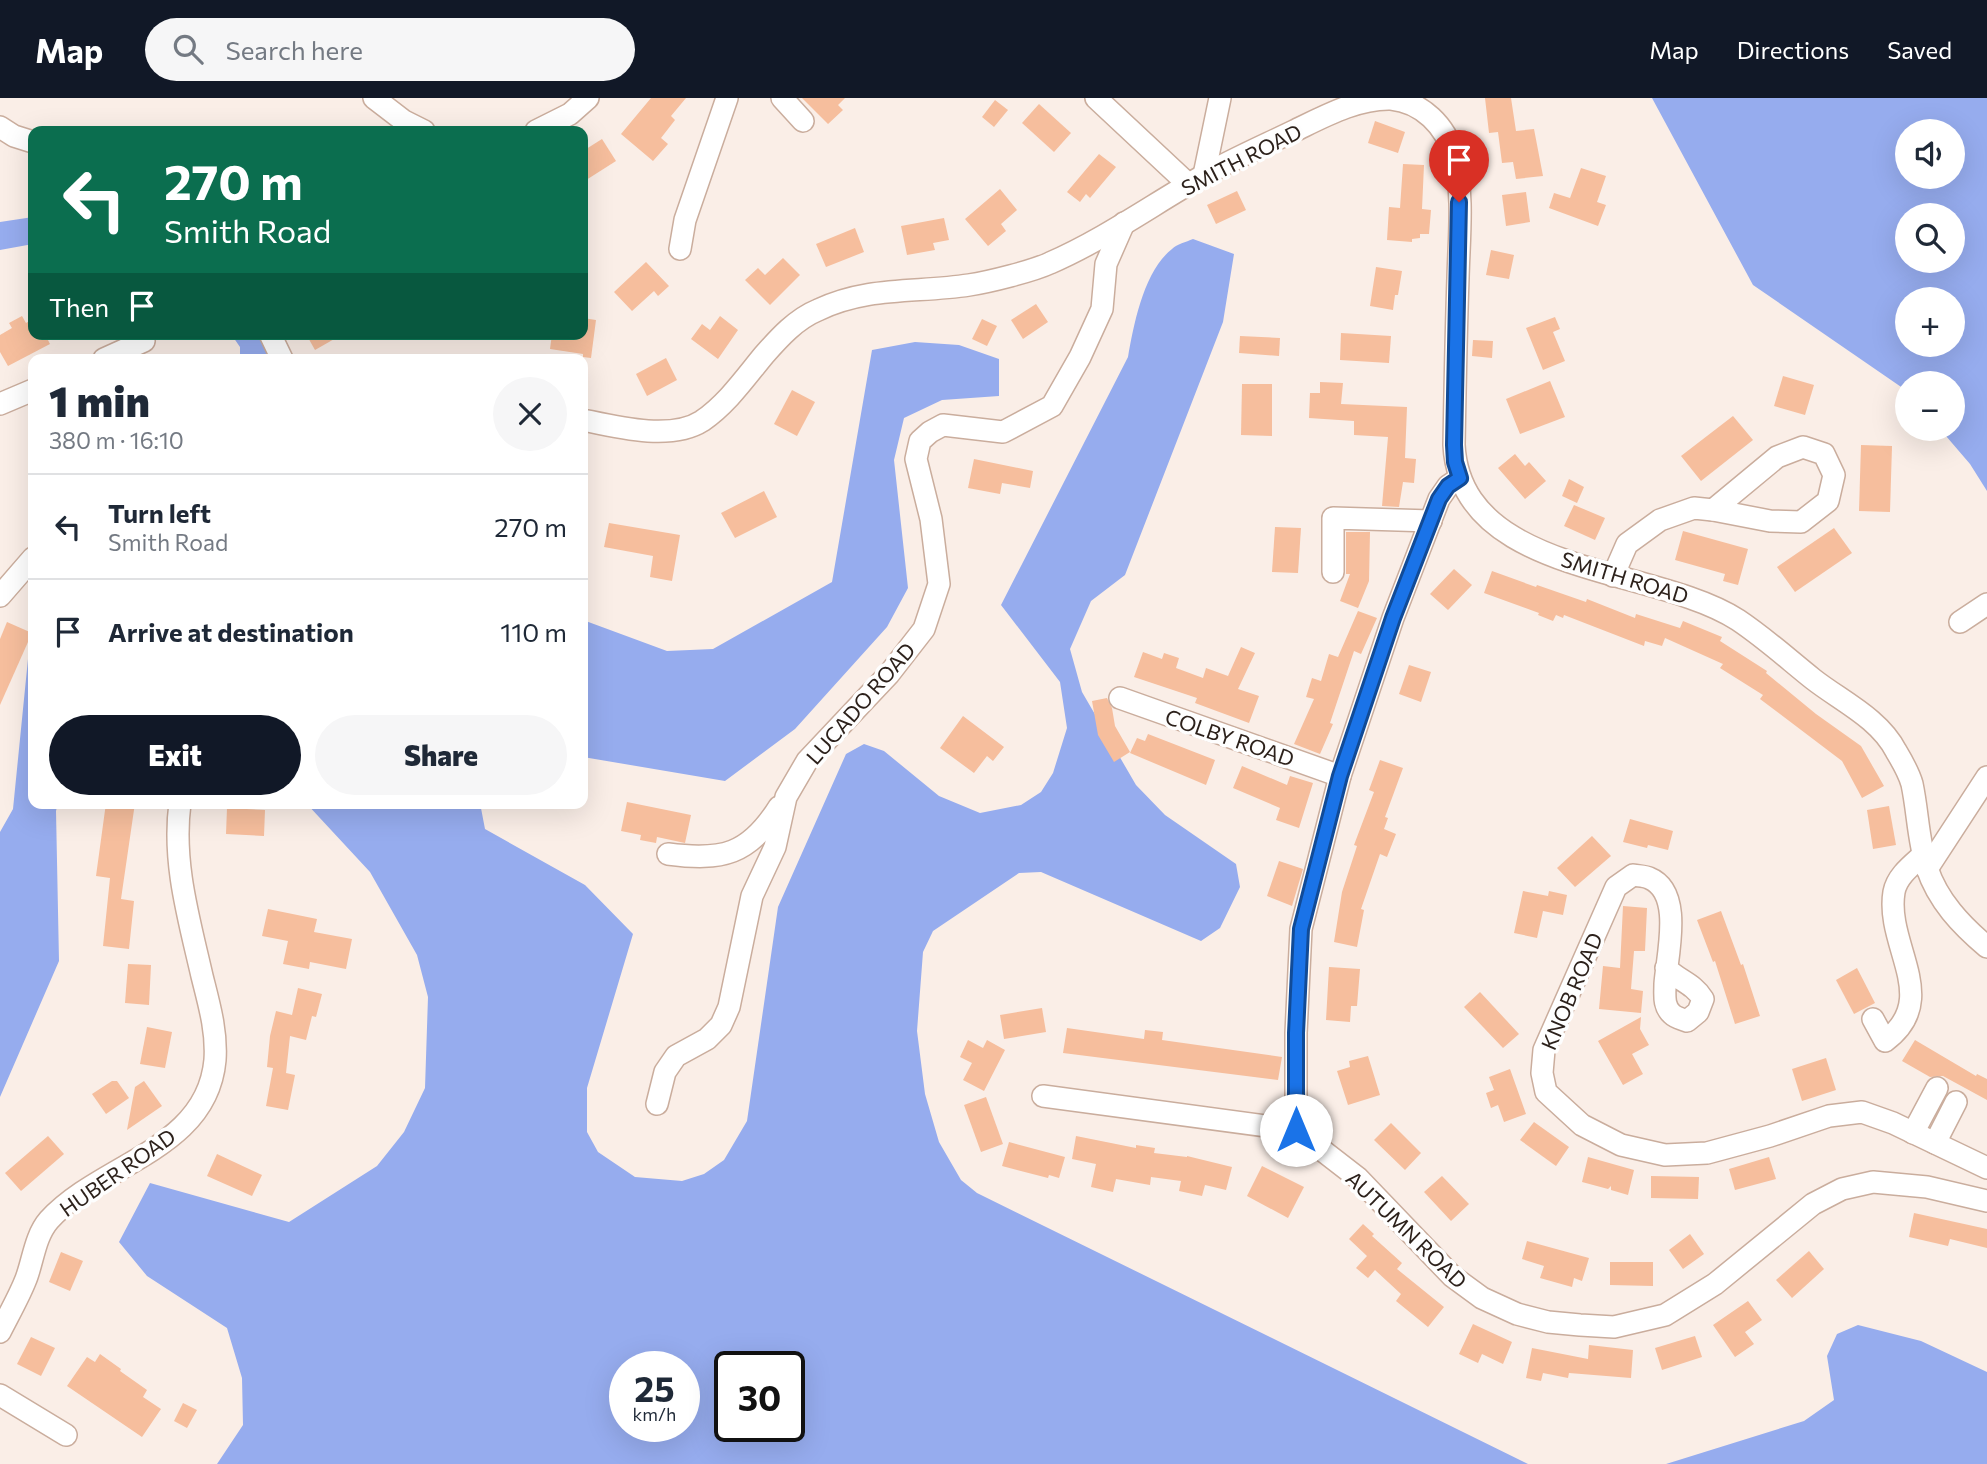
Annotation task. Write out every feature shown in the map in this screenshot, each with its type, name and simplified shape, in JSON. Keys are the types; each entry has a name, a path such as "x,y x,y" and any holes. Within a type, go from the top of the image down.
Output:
{"street":[{"path":"374,98 414,126"},
{"path":"546,126 570,114 588,98"},
{"path":"680,249 685,219 727,98"},
{"path":"782,98 803,121"},
{"path":"1096,98 1196,180 1220,98"},
{"name":"SMITH ROAD","path":"588,420 620,428 647,430 672,430 700,423 725,402 782,334 816,310 865,293 972,285 1049,264 1196,180 1344,107 1372,100 1414,102 1445,132 1454,154 1458,177 1460,226 1454,445 1460,478 1476,505 1493,523 1522,543 1613,576 1696,599 1726,612 1877,726 1895,748 1911,782 1926,861 1942,900 1963,926 1987,947"},
{"path":"0,127 28,140"},
{"name":"LUCADO ROAD","path":"657,1104 665,1072 677,1056 708,1038 721,1025 729,1007 752,896 775,847 786,797 807,761 889,674 923,629 939,584 931,519 916,459 920,441 943,425 1003,432 1052,405 1080,358 1102,309 1106,264 1124,223"},
{"path":"115,354 144,341"},
{"path":"0,404 28,392"},
{"path":"1613,576 1627,544 1660,520 1694,508 1770,521 1801,522 1828,501 1835,475 1824,454 1803,447 1777,457 1713,510"},
{"path":"1043,1096 1296,1130 1296,1033 1301,929 1340,776 1393,618 1444,492 1460,478"},
{"path":"1333,572 1333,518 1431,521"},
{"path":"0,596 28,564"},
{"path":"1960,622 1987,604"},
{"name":"COLBY ROAD","path":"1120,698 1340,776"},
{"path":"1873,1019 1885,1041 1898,1031 1908,1015 1912,993 1895,915 1894,892 1902,875 1926,861 1987,777"},
{"path":"668,854 700,858 735,851 752,842 771,821 786,797"},
{"name":"HUBER ROAD","path":"0,1332 26,1280 36,1246 47,1223 65,1205 150,1151 189,1122 201,1105 208,1088 215,1062 215,1030 182,889 177,824 179,809"},
{"name":"KNOB ROAD","path":"1666,968 1671,908 1665,891 1651,878 1633,875 1616,887 1544,1050 1542,1073 1546,1092 1582,1125 1621,1145 1665,1155 1707,1153 1829,1116 1862,1112 1913,1132 1987,1168"},
{"path":"1913,1132 1937,1088"},
{"path":"1935,1143 1956,1102"},
{"name":"AUTUMN ROAD","path":"1296,1130 1358,1178 1452,1276 1482,1298 1517,1314 1548,1322 1614,1326 1665,1315 1715,1284 1813,1204 1842,1189 1873,1182 1927,1187 1987,1201"},
{"path":"0,1395 66,1435"}],"shaded area":[{"path":"1652,98 1987,98 1987,491 1970,464 1950,441 1965,441 1965,371 1895,371 1895,383 1753,285"},
{"path":"28,218 28,245 0,250 0,222"},
{"path":"1193,239 1234,254 1223,322 1125,575 1091,601 1070,649 1082,692 1136,785 1165,815 1236,864 1240,887 1220,928 1201,941 1041,872 1019,873 933,931 923,952 917,1031 925,1094 939,1142 961,1180 977,1193 1528,1464 217,1464 243,1425 242,1378 227,1328 147,1276 119,1242 150,1183 289,1222 377,1166 404,1132 425,1088 428,997 417,955 370,872 312,809 481,809 485,829 585,885 633,934 587,1088 587,1132 598,1152 635,1177 682,1181 704,1174 724,1160 747,1121 778,907 846,754 864,744 884,751 939,796 980,813 1021,805 1041,792 1053,773 1067,728 1060,682 1001,605 1128,357 1133,329 1147,284 1162,259 1174,247"},
{"path":"235,340 264,340 267,354 240,354 240,347"},
{"path":"915,342 959,345 999,359 999,396 942,400 904,418 894,460 908,588 887,627 795,729 725,781 588,758 588,622 667,651 713,649 832,582 872,350"},
{"path":"28,659 28,809 56,809 59,961 0,1097 0,832 13,809"},
{"path":"1858,1325 1921,1341 1987,1372 1987,1464 1666,1464 1804,1421 1834,1400 1827,1356 1837,1334"}],"building":[{"path":"651,98 686,98 671,116 675,120 661,138 668,144 653,161 621,134"},
{"path":"802,98 845,98 838,105 843,110 828,124"},
{"path":"1485,98 1511,98 1516,131 1534,129 1543,176 1516,179 1513,162 1502,163 1498,132 1489,133"},
{"path":"995,100 1008,110 994,127 982,117"},
{"path":"1039,104 1071,133 1054,152 1022,123"},
{"path":"1375,121 1405,132 1398,153 1368,143"},
{"path":"602,139 616,161 588,179 588,148"},
{"path":"1099,154 1116,167 1090,198 1086,194 1080,202 1067,192"},
{"path":"1403,164 1424,165 1422,209 1431,210 1429,234 1420,234 1420,238 1412,239 1412,242 1387,240 1389,207 1400,208"},
{"path":"1581,168 1606,176 1597,202 1606,205 1598,226 1549,208 1554,193 1570,198"},
{"path":"1000,189 1017,210 1001,224 1006,231 988,246 965,219"},
{"path":"1237,191 1246,210 1216,224 1207,205"},
{"path":"1526,192 1530,222 1506,226 1502,195"},
{"path":"944,218 949,240 933,243 935,250 907,255 901,226"},
{"path":"855,228 864,252 826,267 816,244"},
{"path":"1491,250 1514,255 1509,279 1486,275"},
{"path":"783,258 800,275 770,305 745,280 758,268 765,275"},
{"path":"646,262 669,286 658,296 654,291 632,311 614,292"},
{"path":"1376,267 1402,271 1393,310 1370,306"},
{"path":"1036,304 1048,322 1023,339 1011,320"},
{"path":"22,316 26,323 28,322 28,340 48,340 50,344 8,366 0,352 0,335 12,328 9,323"},
{"path":"720,316 738,330 718,359 691,339 702,324 710,330"},
{"path":"1555,317 1560,329 1553,332 1565,361 1543,370 1526,328"},
{"path":"588,319 596,320 591,358 588,358 588,354 550,349 551,340 588,340"},
{"path":"982,319 997,326 987,346 972,339"},
{"path":"1341,333 1391,336 1389,363 1340,360"},
{"path":"1240,336 1280,338 1279,356 1239,353"},
{"path":"309,340 332,340 315,350"},
{"path":"1473,340 1493,341 1492,358 1472,356"},
{"path":"666,358 677,380 647,396 636,374"},
{"path":"1783,376 1814,385 1805,415 1774,406"},
{"path":"1550,381 1565,417 1520,434 1506,399"},
{"path":"1320,382 1343,383 1341,404 1407,407 1405,458 1416,459 1414,483 1403,482 1399,507 1382,506 1388,437 1354,435 1354,421 1309,418 1310,393 1320,393"},
{"path":"1242,384 1272,384 1272,436 1241,435"},
{"path":"792,390 815,402 797,436 774,424"},
{"path":"1733,416 1753,440 1701,481 1681,456"},
{"path":"1861,445 1892,446 1890,512 1859,511"},
{"path":"1515,454 1525,466 1529,462 1546,481 1525,499 1498,468"},
{"path":"974,459 1033,471 1030,488 1002,483 1000,494 968,488"},
{"path":"1569,479 1584,487 1577,503 1562,496"},
{"path":"764,491 777,517 735,538 721,513"},
{"path":"1574,505 1605,518 1595,540 1564,526"},
{"path":"609,523 680,535 672,581 650,577 653,556 604,547"},
{"path":"1275,527 1301,528 1298,573 1272,572"},
{"path":"1834,528 1852,553 1795,592 1777,567"},
{"path":"1683,531 1748,549 1738,585 1723,581 1725,574 1675,560"},
{"path":"1346,532 1370,532 1369,581 1358,608 1340,601 1350,574 1346,574"},
{"path":"1454,569 1472,585 1448,610 1430,594"},
{"path":"1492,571 1586,602 1587,599 1635,618 1636,614 1680,628 1683,621 1722,637 1720,641 1767,671 1766,673 1816,714 1861,746 1884,786 1862,798 1842,761 1760,699 1763,695 1720,668 1723,664 1665,638 1662,646 1645,641 1644,646 1564,615 1563,618 1556,615 1553,621 1538,615 1539,613 1484,593"},
{"path":"1358,611 1377,618 1361,654 1354,651 1330,723 1333,724 1320,754 1294,744 1314,699 1306,697 1312,678 1321,681 1329,654 1338,657"},
{"path":"7,622 28,631 28,642 0,705 0,639"},
{"path":"1241,647 1255,653 1238,689 1259,696 1249,723 1195,703 1197,698 1134,677 1143,652 1162,659 1164,653 1179,658 1176,668 1203,678 1206,668 1228,676"},
{"path":"1409,665 1431,672 1421,702 1399,694"},
{"path":"1107,698 1115,726 1130,752 1114,762 1098,735 1092,701"},
{"path":"963,716 1004,747 993,761 987,756 974,773 940,748"},
{"path":"1148,734 1215,760 1206,785 1130,753 1137,738 1145,741"},
{"path":"1380,760 1403,768 1385,817 1388,818 1384,829 1396,834 1387,857 1380,854 1361,909 1364,910 1357,947 1334,942 1342,892 1357,846 1354,845 1374,792 1369,790"},
{"path":"1242,766 1287,785 1290,776 1313,783 1299,828 1276,820 1280,808 1233,788"},
{"path":"627,802 691,815 685,843 657,837 656,843 640,840 641,835 621,831"},
{"path":"1889,806 1896,845 1873,849 1867,810"},
{"path":"105,809 134,809 121,899 134,901 129,949 103,946 110,878 96,876"},
{"path":"227,809 265,810 264,836 226,834"},
{"path":"1630,819 1673,831 1668,850 1623,842"},
{"path":"1592,836 1611,856 1575,887 1557,868"},
{"path":"1279,861 1303,869 1292,906 1267,896"},
{"path":"1523,891 1548,896 1549,891 1567,895 1563,915 1543,911 1537,938 1514,933"},
{"path":"1623,906 1647,908 1645,951 1634,951 1631,989 1643,991 1641,1013 1599,1009 1603,966 1620,968"},
{"path":"268,909 317,919 314,932 352,939 346,969 310,962 309,969 283,964 288,941 262,936"},
{"path":"1721,911 1741,965 1743,964 1760,1016 1735,1024 1715,961 1713,962 1697,920"},
{"path":"128,964 151,965 149,1005 125,1003"},
{"path":"1329,967 1360,969 1357,1006 1351,1006 1350,1022 1326,1020"},
{"path":"1857,968 1875,1003 1854,1014 1836,980"},
{"path":"298,988 322,994 316,1017 312,1016 306,1040 290,1036 286,1073 295,1075 288,1110 266,1106 273,1068 267,1067 276,1011 292,1015"},
{"path":"1480,992 1519,1034 1503,1048 1464,1007"},
{"path":"1042,1008 1046,1032 1004,1039 1000,1015"},
{"path":"1641,1017 1640,1029 1649,1045 1632,1054 1643,1074 1623,1085 1598,1041"},
{"path":"147,1027 172,1032 165,1068 140,1064"},
{"path":"1067,1028 1144,1039 1145,1030 1163,1032 1162,1040 1282,1057 1278,1080 1063,1053"},
{"path":"968,1040 983,1048 987,1040 1005,1050 984,1091 963,1080 972,1063 960,1057"},
{"path":"1915,1040 1976,1076 1977,1074 1987,1079 1987,1100 1943,1076 1930,1077 1902,1061"},
{"path":"1368,1056 1380,1095 1348,1105 1337,1071 1350,1067 1349,1061"},
{"path":"1826,1058 1836,1090 1802,1101 1792,1069"},
{"path":"1510,1069 1526,1114 1504,1122 1498,1105 1491,1108 1486,1093 1494,1090 1489,1077"},
{"path":"112,1081 117,1081 129,1098 106,1114 92,1094"},
{"path":"144,1081 162,1106 127,1130 135,1087"},
{"path":"986,1097 1003,1144 981,1152 964,1105"},
{"path":"1534,1122 1569,1147 1556,1166 1520,1140"},
{"path":"1391,1123 1421,1153 1405,1170 1374,1140"},
{"path":"48,1136 64,1154 21,1191 5,1173"},
{"path":"1076,1136 1136,1148 1136,1145 1155,1148 1154,1153 1187,1156 1232,1167 1226,1190 1205,1185 1202,1196 1179,1191 1181,1181 1151,1177 1150,1185 1116,1179 1113,1192 1091,1187 1096,1164 1072,1159"},
{"path":"1009,1142 1065,1157 1059,1178 1049,1175 1048,1178 1002,1166"},
{"path":"217,1154 262,1175 252,1196 207,1176"},
{"path":"1588,1157 1634,1170 1628,1195 1611,1190 1611,1186 1608,1189 1582,1182"},
{"path":"1769,1157 1776,1179 1735,1190 1729,1169"},
{"path":"1262,1166 1304,1187 1288,1218 1247,1196"},
{"path":"1442,1176 1469,1204 1451,1221 1424,1192"},
{"path":"1651,1176 1699,1177 1698,1199 1651,1198"},
{"path":"1914,1213 1987,1229 1987,1248 1950,1239 1948,1246 1909,1237"},
{"path":"1363,1224 1374,1234 1372,1236 1402,1263 1397,1269 1444,1307 1428,1327 1396,1301 1401,1294 1375,1270 1368,1278 1356,1268 1367,1256 1349,1239"},
{"path":"1690,1234 1704,1254 1683,1269 1669,1250"},
{"path":"1527,1241 1589,1258 1582,1281 1574,1278 1572,1287 1540,1278 1544,1266 1522,1259"},
{"path":"1809,1251 1824,1269 1792,1298 1776,1280"},
{"path":"61,1252 83,1261 70,1291 49,1282"},
{"path":"1610,1262 1653,1262 1653,1286 1610,1285"},
{"path":"1748,1301 1762,1320 1745,1332 1754,1344 1735,1357 1713,1325"},
{"path":"1473,1324 1512,1342 1503,1364 1482,1354 1478,1363 1459,1354"},
{"path":"1695,1336 1702,1357 1662,1370 1655,1348"},
{"path":"31,1337 55,1348 41,1376 17,1364"},
{"path":"1589,1345 1633,1350 1631,1378 1569,1373 1568,1378 1543,1373 1541,1381 1526,1378 1532,1348 1588,1359"},
{"path":"100,1354 147,1390 143,1397 161,1409 142,1437 67,1386 87,1357 95,1362"},
{"path":"183,1403 197,1410 187,1428 174,1421"}],"route":[{"path":"1296,1130 1296,1033 1301,929 1324,834 1340,776 1393,618 1439,499 1448,486 1460,478 1454,445 1459,202"}]}
